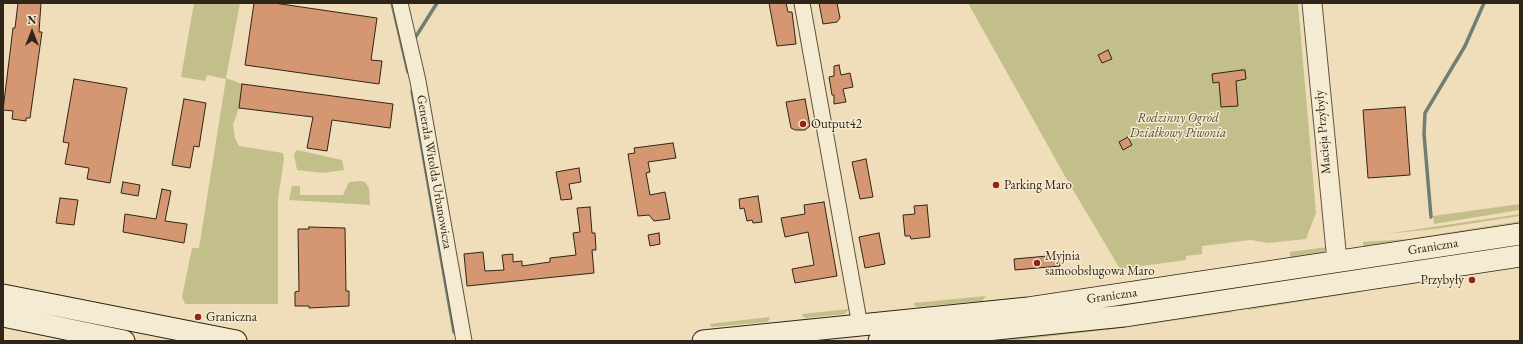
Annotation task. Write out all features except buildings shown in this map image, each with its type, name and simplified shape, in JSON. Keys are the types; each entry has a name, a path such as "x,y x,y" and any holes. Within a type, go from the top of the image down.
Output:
{"main road":[{"name":"Graniczna","path":"703,341 1036,307 1520,234"},
{"name":"Graniczna","path":"879,341 1124,316 1520,256"},
{"path":"3,295 236,341"},
{"path":"3,316 124,341"}],"street":[{"name":"Generała Witolda Urbanowicza","path":"400,3 418,81 464,341"},
{"path":"802,3 860,326"},
{"name":"Macieja Przybyły","path":"1312,3 1337,261"},
{"path":"64,329 68,307"}],"green space":[{"path":"194,3 240,3 226,78 242,84 239,108 233,125 235,138 239,146 283,153 284,159 278,199 278,304 185,304 182,297 192,248 199,248 226,79 207,75 205,81 181,77"},
{"name":"Rodzinny Ogród Działkowy Piwonia","path":"968,3 1298,3 1316,213 1306,239 1268,243 1251,240 1202,246 1202,254 1186,256 1186,260 1120,269 1066,178"},
{"path":"297,150 342,160 344,170 323,173 297,170 294,154"},
{"path":"349,182 365,182 369,188 370,205 289,200 292,186 300,186 300,195 343,195"},
{"path":"1520,204 1520,210 1434,224 1433,216"},
{"path":"1520,214 1520,216 1435,229 1385,234"},
{"path":"1520,221 1520,226 1364,250 1363,242 1408,239"},
{"path":"1327,247 1323,253 1290,258 1290,252"},
{"path":"1362,290 1361,292 1248,310 1249,307"},
{"path":"986,296 982,301 917,307 914,305 914,303"},
{"path":"849,309 845,314 805,318 802,315 802,314"},
{"path":"1232,310 1233,312 1131,327 1009,341 979,341"},
{"path":"770,317 768,322 712,327 709,324"}],"waterway":[{"path":"392,3 408,72"},
{"path":"415,38 437,3"},
{"path":"1431,217 1424,134 1425,113 1465,46 1484,3"},
{"path":"412,91 454,332"}],"place":[{"name":"Output42","path":"803,124"},
{"name":"Parking Maro","path":"996,185"},
{"name":"Myjnia samoobsługowa Maro","path":"1037,263"},
{"name":"Przybyły","path":"1472,280"},
{"name":"Graniczna","path":"198,317"}]}
